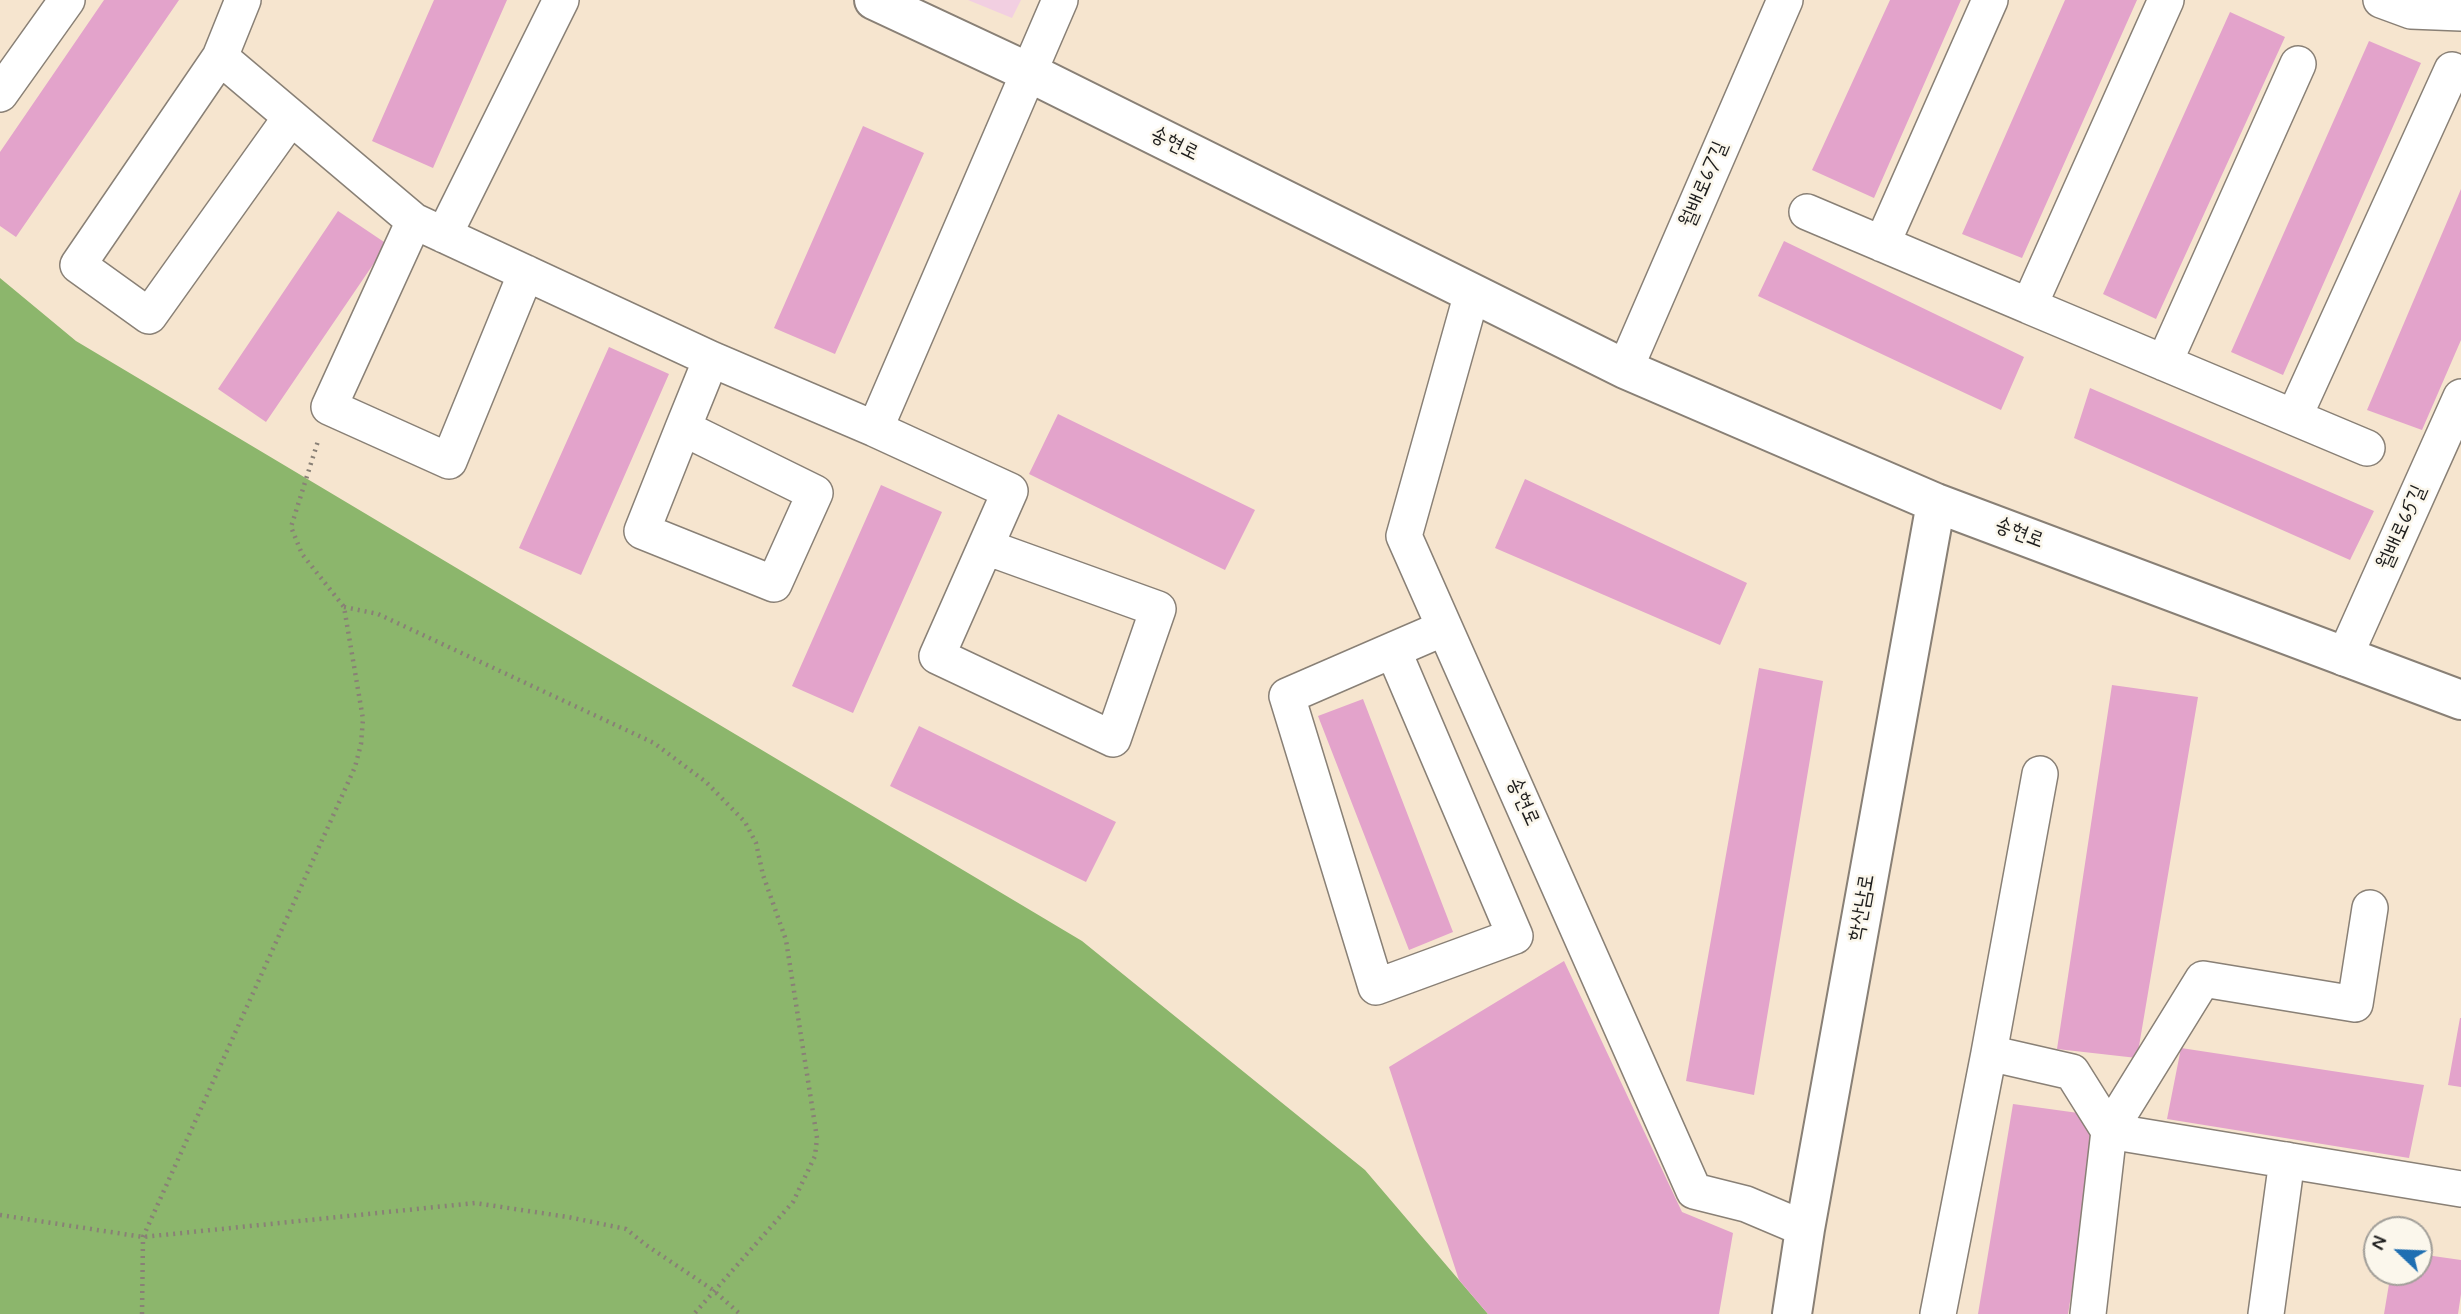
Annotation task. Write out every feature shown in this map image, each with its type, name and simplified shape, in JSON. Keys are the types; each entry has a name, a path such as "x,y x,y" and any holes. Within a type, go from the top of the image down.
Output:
{"main road":[{"name":"송현로","path":"874,0 1028,72 1625,369 1936,503 2461,700"},
{"name":"학산남로","path":"1792,1314 1936,503"}],"street":[{"path":"0,94 67,0"},
{"path":"243,0 220,57 78,264 149,316 291,117"},
{"path":"526,273 449,461 329,407 561,0"},
{"path":"874,429 1060,0"},
{"name":"월배로67길","path":"1625,369 1785,0"},
{"path":"1882,244 1990,0"},
{"path":"2029,306 2166,0"},
{"path":"2381,0 2411,11 2461,13"},
{"path":"220,57 429,228 711,359 1010,491 937,656 1113,739 1158,609 986,547"},
{"path":"2164,363 2298,64"},
{"path":"2294,417 2452,69"},
{"path":"1807,212 2367,448"},
{"name":"송현로","path":"1472,293 1404,536 1693,1191 1746,1204 1805,1230"},
{"path":"683,428 816,494 774,584 642,530 683,428 711,359"},
{"name":"월배로65길","path":"2344,658 2461,397"},
{"path":"1393,650 1515,936 1376,987 1287,696 1393,650 1444,628"},
{"path":"1938,1314 2040,774"},
{"path":"2088,1314 2109,1130 2203,979 2355,1004 2370,908"},
{"path":"1989,1053 2072,1072 2109,1130 2461,1189"},
{"path":"2266,1314 2287,1160"}],"path":[{"path":"142,1314 143,1237 355,768 361,744 363,719 344,607 302,554 291,527 329,407"},
{"path":"344,607 378,614 654,743 706,782 745,822 756,843 763,875 786,940 817,1138 815,1156 793,1202 694,1314"},
{"path":"0,1215 143,1237 475,1203 626,1229 713,1290 740,1314"}],"shaded area":[{"path":"968,0 1021,0 1012,18"}],"green space":[{"path":"0,278 76,341 1082,941 1365,1170 1488,1314 0,1314"}],"building":[{"path":"104,0 179,0 16,237 0,226 0,152"},
{"path":"434,0 507,0 433,168 372,141"},
{"path":"1890,0 1961,0 1874,198 1812,170"},
{"path":"2065,0 2137,0 2022,258 1962,234"},
{"path":"2230,12 2285,37 2156,319 2103,294"},
{"path":"2369,41 2421,63 2283,375 2231,352"},
{"path":"863,126 924,153 835,354 774,328"},
{"path":"2461,189 2461,340 2422,430 2367,410"},
{"path":"338,211 387,244 266,422 218,389"},
{"path":"1784,241 2024,357 2001,410 1758,296"},
{"path":"609,347 669,374 581,575 519,548"},
{"path":"2090,388 2374,511 2350,560 2074,438"},
{"path":"1058,414 1255,510 1225,570 1029,474"},
{"path":"1525,479 1747,583 1720,645 1495,548"},
{"path":"881,485 942,512 853,713 792,686"},
{"path":"1759,668 1823,681 1754,1095 1686,1081"},
{"path":"2112,685 2198,697 2137,1058 2057,1049"},
{"path":"1363,699 1453,932 1409,950 1318,716"},
{"path":"919,726 1116,822 1086,882 890,786"},
{"path":"1564,961 1682,1212 1733,1233 1719,1314 1488,1314 1459,1280 1389,1067"},
{"path":"2461,1018 2461,1087 2448,1085"},
{"path":"2181,1048 2424,1085 2409,1158 2167,1119"},
{"path":"2013,1104 2100,1116 2068,1314 1978,1314"},
{"path":"2433,1256 2461,1260 2458,1314 2384,1314 2389,1286 2433,1286"}]}
